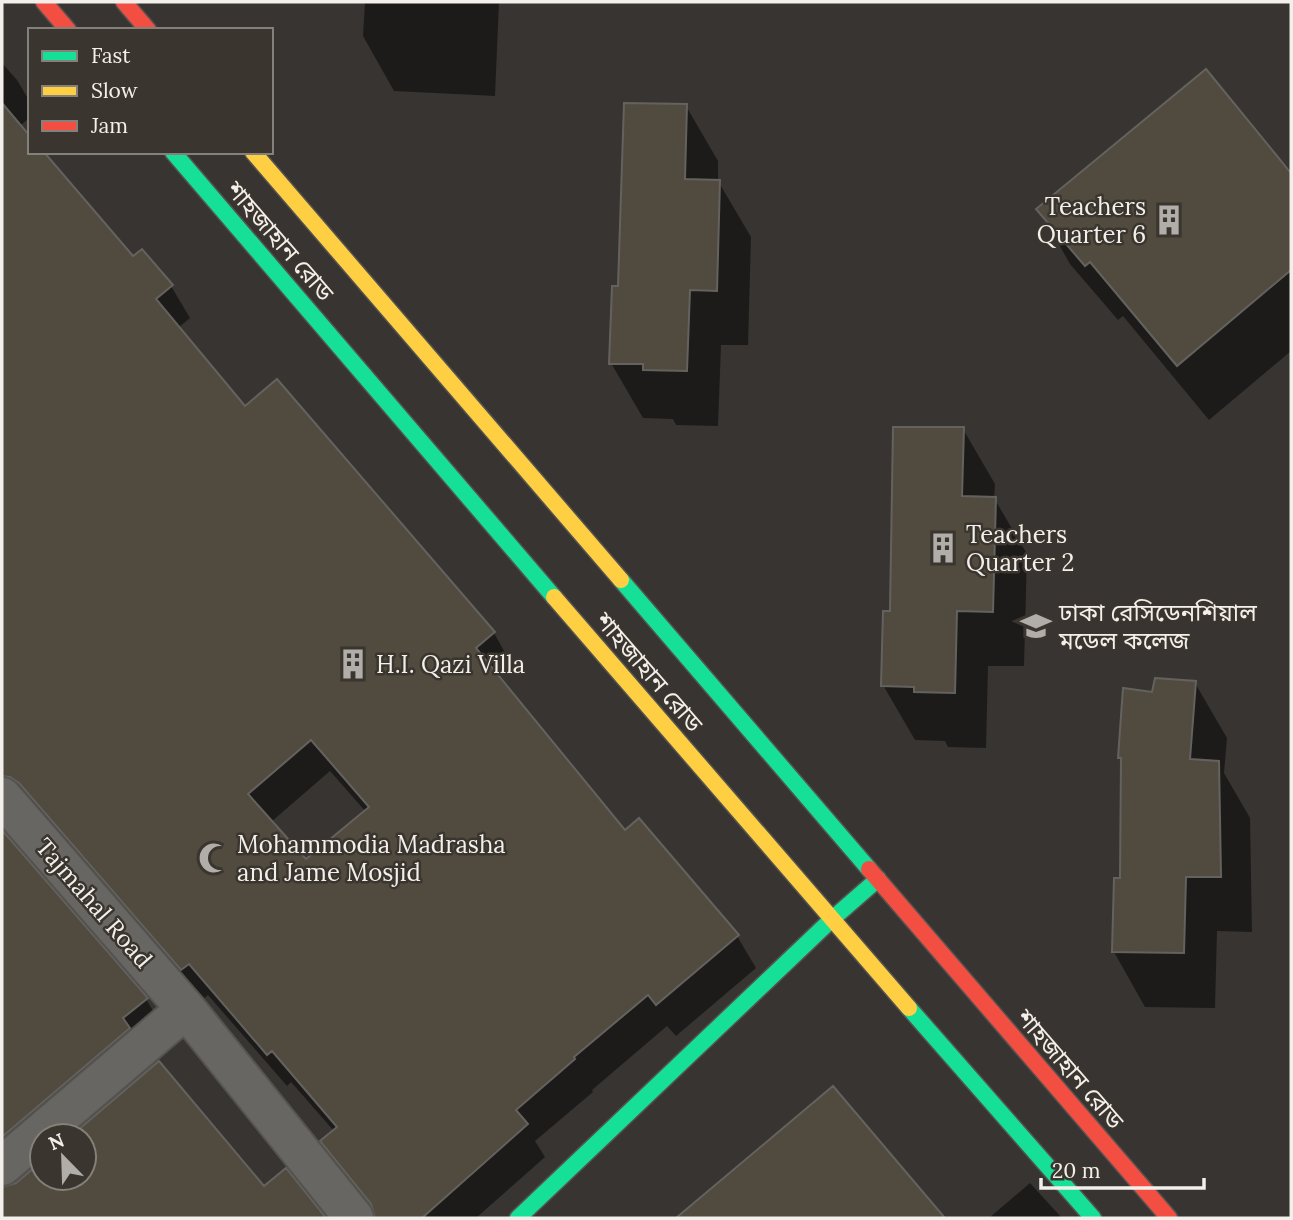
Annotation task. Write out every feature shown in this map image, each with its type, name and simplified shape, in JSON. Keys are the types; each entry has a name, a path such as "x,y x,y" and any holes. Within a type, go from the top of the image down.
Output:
{"street":[{"path":"44,2 66,28"},
{"path":"124,2 146,28"},
{"name":"শাহজাহান রোড","path":"175,154 831,920 1093,1218"},
{"name":"শাহজাহান রোড","path":"255,154 1169,1218"},
{"name":"Tajmahal Road","path":"2,797 186,1009 354,1218"},
{"path":"518,1218 831,920 878,880"},
{"path":"2,1166 186,1009"}],"building":[{"name":"Teachers Quarter 6","path":"1206,69 1291,173 1291,270 1177,366 1090,262 1085,266 1036,209"},
{"path":"2,103 28,134 28,154 46,154 133,256 142,249 173,285 156,299 245,406 277,379 495,632 476,648 625,830 639,818 739,935 656,1005 648,995 574,1057 575,1059 516,1110 528,1124 422,1218 375,1218 371,1204 320,1141 337,1127 272,1051 267,1055 189,964 181,970 19,783 10,777 2,776","holes":["311,740 369,807 306,859 248,794"]},
{"path":"624,103 687,104 685,179 720,180 717,291 690,290 687,371 643,370 643,364 609,364 612,286 618,286"},
{"name":"Teachers Quarter 2","path":"893,427 964,427 962,496 996,497 993,612 957,611 955,693 914,692 914,687 881,686 883,611 890,611"},
{"path":"1155,678 1196,681 1190,759 1219,761 1221,877 1186,877 1184,953 1112,952 1114,878 1120,878 1121,758 1118,758 1123,688 1152,692"},
{"path":"2,830 148,998 123,1018 130,1028 2,1137"},
{"path":"159,1061 264,1186 286,1168 326,1218 2,1218 2,1187 16,1183 28,1173 28,1192 98,1192 98,1122 87,1122"},
{"path":"833,1086 945,1218 676,1218"}],"traffic: fast":[{"path":"175,154 554,597"},
{"path":"621,580 869,869"},
{"path":"518,1218 831,920 878,879"},
{"path":"909,1008 1093,1218"}],"traffic: slow":[{"path":"255,154 621,580"},
{"path":"554,597 909,1008"}],"traffic: jam":[{"path":"44,2 66,28"},
{"path":"124,2 146,28"},
{"path":"869,869 1169,1218"}],"place":[{"name":"Teachers Quarter 6","path":"1169,220"},
{"name":"Teachers Quarter 2","path":"943,548"},
{"name":"ঢাকা রেসিডেনশিয়াল মডেল কলেজ","path":"1036,626"},
{"name":"H.I. Qazi Villa","path":"353,664"},
{"name":"Mohammodia Madrasha and Jame Mosjid","path":"214,858"}]}
